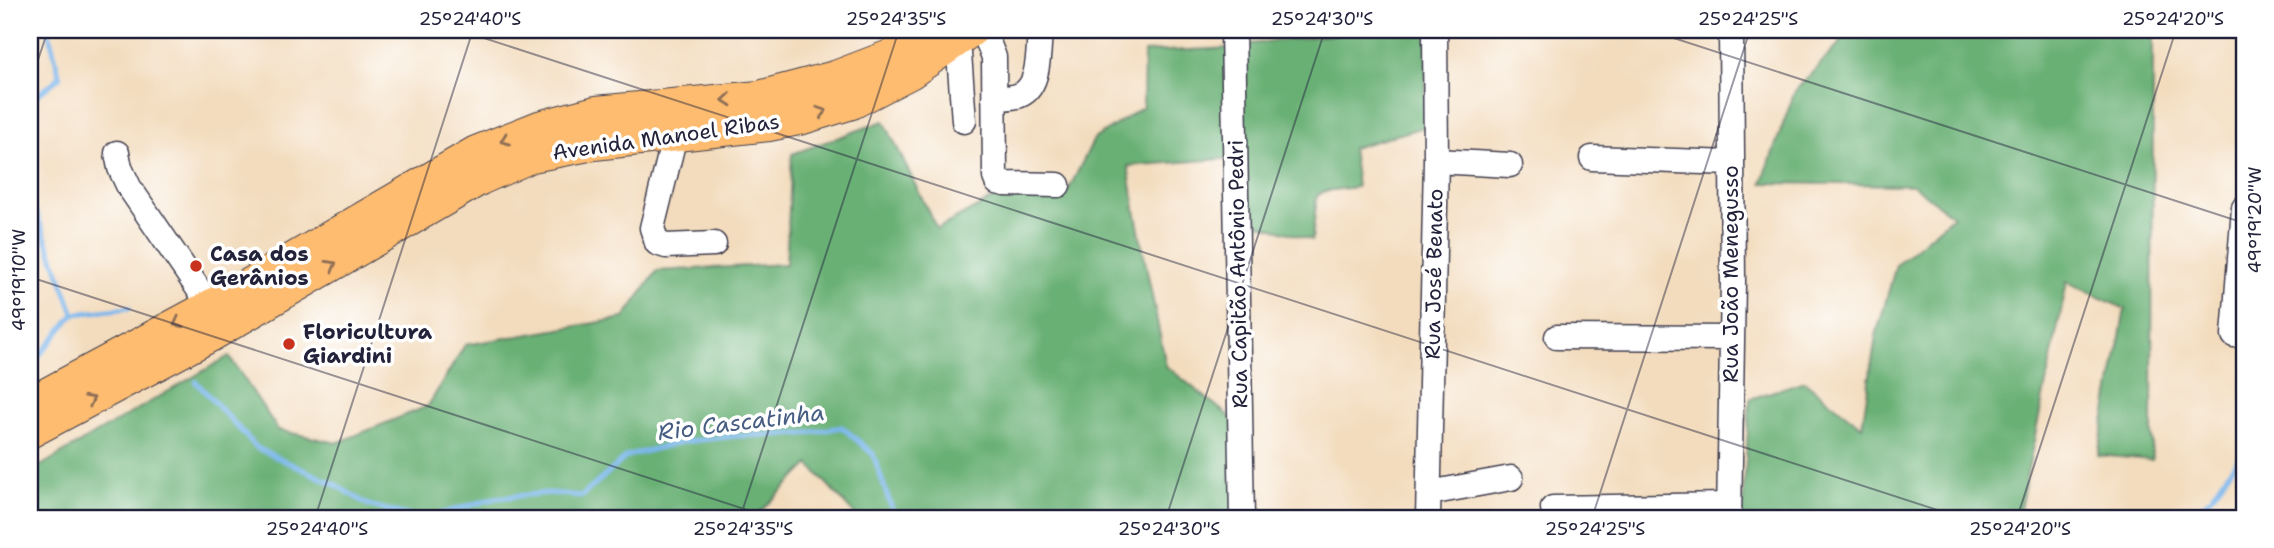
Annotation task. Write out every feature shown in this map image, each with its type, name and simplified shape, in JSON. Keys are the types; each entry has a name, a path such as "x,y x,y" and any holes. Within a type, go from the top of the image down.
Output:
{"main road":[{"name":"Avenida Manoel Ribas","path":"243,303 475,152 539,127 596,112 759,97 835,77 895,54 928,30"},
{"name":"Avenida Manoel Ribas","path":"30,432 210,321 480,179 532,156 594,144 769,125 803,118 852,103 910,74 971,33"},
{"name":"Avenida Manoel Ribas","path":"30,403 210,321"}],"street":[{"path":"994,98 1018,96 1028,90 1034,79 1040,30"},
{"name":"Rua Capitão Antônio Pedri","path":"1233,30 1242,518"},
{"name":"Rua José Benato","path":"1429,518 1436,161 1435,30"},
{"name":"Rua João Menegusso","path":"1729,512 1732,338 1731,30"},
{"path":"971,33 994,57 997,182 1058,185"},
{"path":"964,121 971,33"},
{"path":"675,135 652,228 654,237 657,243 666,246 715,244"},
{"path":"117,153 120,168 129,187 210,321"},
{"path":"1592,158 1731,163"},
{"path":"1436,161 1510,165"},
{"path":"2234,335 2244,208"},
{"path":"1557,337 1732,338"},
{"path":"1429,493 1511,478"},
{"path":"1553,508 1729,512"}],"green space":[{"path":"1379,30 1428,30 1424,127 1352,148 1357,187 1325,191 1317,195 1312,240 1243,219 1240,45"},
{"path":"1852,30 2153,30 2152,460 2098,455 2125,309 2067,282 2018,518 1742,518 1750,399 1804,381 1862,427 1876,336 1896,265 1953,216 1913,185 1762,183 1795,91"},
{"path":"1232,48 1234,158 1128,166 1166,366 1239,424 1240,518 858,518 809,464 754,518 30,518 30,472 229,356 278,430 337,443 428,406 465,345 624,318 657,271 786,264 792,154 884,121 937,229 1003,193 1068,191 1094,139 1143,107 1144,52"}],"waterway":[{"path":"30,101 60,77 48,30"},
{"path":"30,196 74,314"},
{"name":"Rio Cascatinha","path":"30,361 39,356 74,314 129,308"},
{"name":"Rio Cascatinha","path":"196,382 257,448 336,485 368,505 418,518"},
{"name":"Rio Cascatinha","path":"427,518 495,498 549,493 582,496 627,456 682,442 736,436 803,434 842,427 873,454 895,518"},
{"name":"Rio Cascatinha","path":"2190,518 2213,495 2244,450"}],"place":[{"name":"Casa dos Gerânios","path":"196,266"},
{"name":"Floricultura Giardini","path":"289,344"}]}
